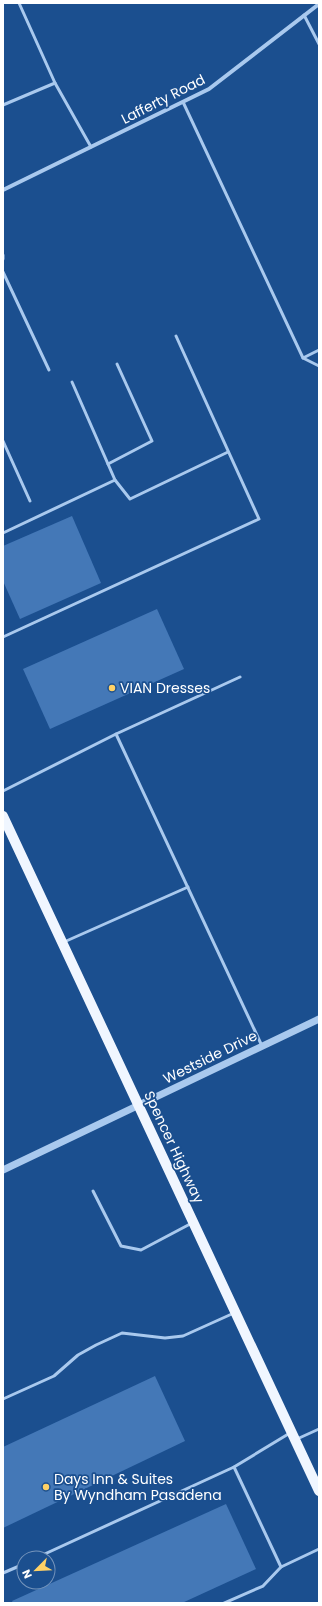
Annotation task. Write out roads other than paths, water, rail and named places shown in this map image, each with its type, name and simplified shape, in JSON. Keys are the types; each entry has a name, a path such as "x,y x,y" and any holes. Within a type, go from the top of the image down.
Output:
{"main road":[{"name":"Spencer Highway","path":"3,816 319,1491"}],"street":[{"name":"Lafferty Road","path":"3,190 209,90 319,4"},
{"name":"Westside Drive","path":"3,1170 319,1019"}],"lane":[{"path":"19,3 55,83 91,147"},
{"path":"304,15 319,44"},
{"path":"3,105 55,83"},
{"path":"183,102 302,358 319,366"},
{"path":"3,255 3,260"},
{"path":"3,272 49,370"},
{"path":"3,637 259,519 176,336"},
{"path":"302,358 319,350"},
{"path":"108,464 152,442 117,364"},
{"path":"72,382 108,464 116,480 130,499 228,452"},
{"path":"3,441 30,501"},
{"path":"3,533 116,480"},
{"path":"3,791 116,734 240,677"},
{"path":"116,734 262,1046"},
{"path":"62,942 188,887"},
{"path":"93,1191 121,1246 141,1250 193,1222"},
{"path":"3,1399 54,1376 78,1355 122,1333 165,1338 183,1336 236,1312"},
{"path":"53,1550 234,1467 294,1436 319,1429"},
{"path":"234,1467 281,1566"},
{"path":"224,1603 263,1586 281,1566 319,1549"},
{"path":"3,1573 16,1567"}],"place":[{"name":"VIAN Dresses","path":"112,688"},
{"name":"Days Inn & Suites By Wyndham Pasadena","path":"46,1487"}]}
